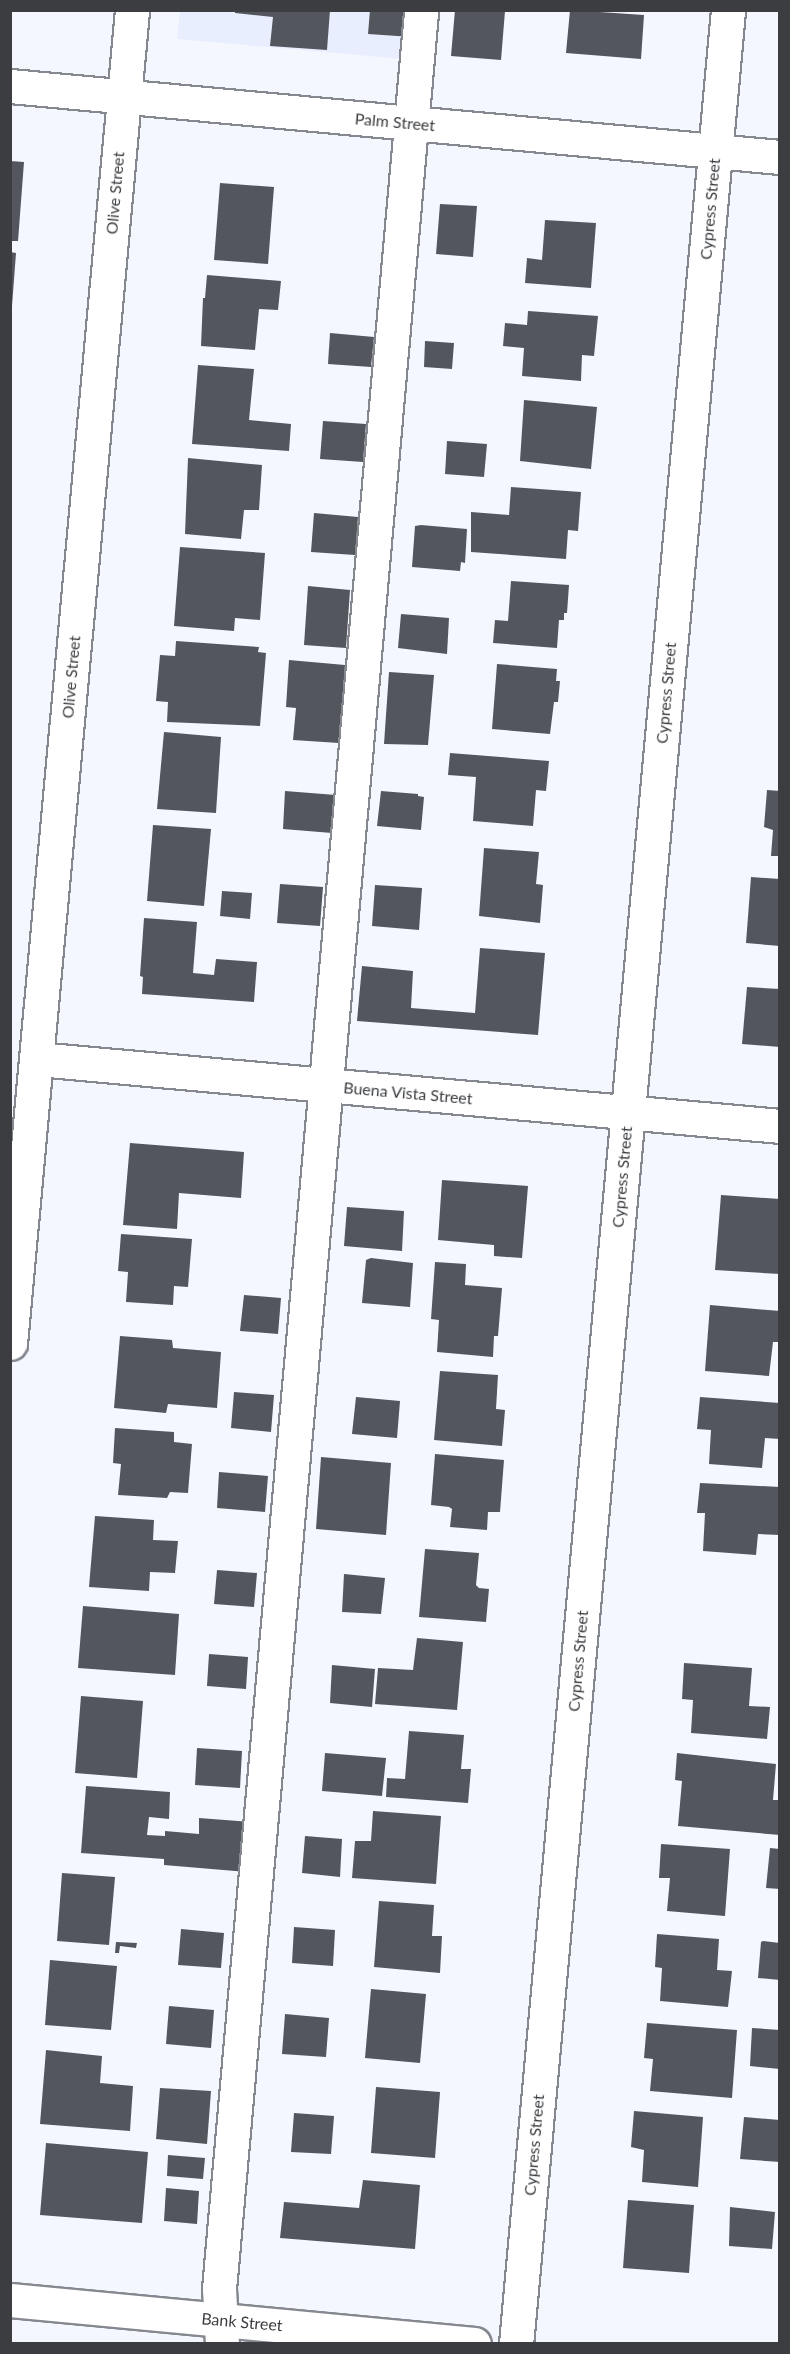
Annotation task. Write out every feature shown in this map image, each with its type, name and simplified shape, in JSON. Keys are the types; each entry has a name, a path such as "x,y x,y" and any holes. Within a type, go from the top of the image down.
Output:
{"street":[{"name":"Olive Street","path":"10,1343 17,1195 37,1059 132,10"},
{"path":"221,2332 219,2289 421,10"},
{"name":"Cypress Street","path":"516,2343 728,10"},
{"name":"Palm Street","path":"10,86 780,157"},
{"name":"Buena Vista Street","path":"37,1059 780,1126"},
{"name":"Bank Street","path":"10,2300 221,2332 474,2343"}],"shaded area":[{"path":"180,11 407,11 402,59 177,39"}],"building":[{"path":"235,10 330,10 327,50 270,46 273,17 235,13"},
{"path":"370,10 414,10 412,37 368,34"},
{"path":"455,10 505,11 501,60 451,56"},
{"path":"570,10 644,15 641,59 566,53"},
{"path":"10,161 24,162 18,241 10,241"},
{"path":"220,183 274,187 268,264 214,260"},
{"path":"440,204 477,206 473,257 436,254"},
{"path":"545,220 596,223 591,288 525,283 527,258 542,260"},
{"path":"10,252 16,253 12,306 10,306"},
{"path":"207,275 281,281 278,310 259,309 255,350 201,346 203,298 205,298"},
{"path":"528,311 598,316 594,356 582,355 581,381 522,376 524,348 503,346 505,323 527,325"},
{"path":"330,333 374,337 371,367 328,364"},
{"path":"425,341 454,343 452,369 424,367"},
{"path":"198,365 254,369 249,420 291,424 289,451 192,444"},
{"path":"524,400 597,407 591,469 520,461"},
{"path":"323,421 366,424 363,462 320,459"},
{"path":"447,441 487,444 484,477 445,474"},
{"path":"188,458 262,465 259,510 244,510 241,539 185,534"},
{"path":"511,487 581,492 578,531 568,530 566,559 471,552 471,512 509,515"},
{"path":"314,513 358,517 355,555 311,552"},
{"path":"415,526 467,529 465,563 461,562 460,571 412,567"},
{"path":"180,547 265,553 260,620 235,618 234,631 174,626"},
{"path":"511,581 569,585 567,613 564,613 564,620 559,620 557,648 493,643 495,620 508,621"},
{"path":"308,586 350,590 346,648 304,645"},
{"path":"401,614 449,618 447,654 398,648"},
{"path":"176,641 259,647 258,652 266,653 260,726 167,722 168,702 156,701 160,655 175,656"},
{"path":"289,660 345,665 339,743 293,740 296,708 286,707"},
{"path":"497,664 557,669 556,681 560,681 558,702 554,702 550,734 492,729"},
{"path":"389,672 434,675 428,745 384,744"},
{"path":"164,732 221,737 216,813 157,809"},
{"path":"450,753 549,761 546,791 536,790 533,826 473,821 476,777 448,775"},
{"path":"767,790 780,791 780,856 771,856 773,830 764,827"},
{"path":"285,791 336,795 332,833 283,829"},
{"path":"381,791 418,794 424,797 421,830 377,826"},
{"path":"153,825 211,829 204,906 147,901"},
{"path":"484,848 539,852 536,884 543,885 540,923 479,916"},
{"path":"751,877 780,879 780,946 746,943"},
{"path":"280,884 323,887 320,926 277,923"},
{"path":"375,885 422,888 419,930 372,926"},
{"path":"222,891 252,893 250,919 220,916"},
{"path":"144,918 197,922 193,973 214,975 216,959 257,962 254,1002 142,994 143,977 140,976"},
{"path":"480,948 545,953 538,1035 357,1021 362,966 413,971 411,1008 475,1013"},
{"path":"747,987 780,989 780,1047 742,1044"},
{"path":"130,1143 244,1152 241,1198 179,1193 177,1229 123,1225"},
{"path":"442,1180 528,1186 522,1258 494,1256 494,1245 438,1240"},
{"path":"721,1195 780,1199 780,1274 715,1270"},
{"path":"347,1207 404,1211 402,1251 344,1246"},
{"path":"121,1234 192,1239 188,1287 174,1286 173,1305 126,1302 128,1272 118,1271"},
{"path":"371,1258 413,1263 410,1307 362,1303 366,1260"},
{"path":"435,1262 466,1264 465,1285 502,1288 498,1336 494,1336 493,1357 437,1352 439,1320 431,1319"},
{"path":"244,1295 281,1298 278,1334 240,1331"},
{"path":"710,1305 780,1311 780,1342 773,1342 769,1376 705,1371"},
{"path":"120,1336 172,1340 173,1348 221,1352 217,1408 168,1404 166,1413 114,1408"},
{"path":"440,1371 498,1375 496,1409 505,1410 502,1446 434,1440"},
{"path":"234,1392 274,1395 271,1432 231,1428"},
{"path":"356,1397 400,1401 397,1438 352,1434"},
{"path":"700,1397 780,1403 780,1439 765,1438 762,1468 709,1464 711,1430 697,1429"},
{"path":"115,1428 174,1432 174,1442 192,1444 188,1493 170,1492 167,1498 118,1495 121,1464 113,1463"},
{"path":"435,1454 504,1460 500,1512 488,1512 487,1530 450,1527 452,1509 431,1505"},
{"path":"321,1457 391,1463 386,1535 316,1529"},
{"path":"219,1472 268,1476 265,1512 217,1508"},
{"path":"700,1483 780,1487 780,1535 758,1534 756,1555 703,1551 705,1513 697,1513"},
{"path":"95,1516 154,1520 153,1540 178,1541 175,1573 150,1572 149,1591 89,1587"},
{"path":"425,1549 479,1553 476,1585 479,1588 489,1589 486,1622 419,1617"},
{"path":"217,1570 257,1573 254,1607 214,1604"},
{"path":"344,1574 385,1578 381,1614 342,1612"},
{"path":"83,1606 179,1614 175,1675 78,1668"},
{"path":"417,1638 463,1642 457,1710 375,1704 378,1668 413,1670"},
{"path":"209,1654 248,1657 246,1689 207,1686"},
{"path":"684,1663 752,1668 749,1706 770,1707 767,1739 691,1733 693,1700 682,1699"},
{"path":"332,1665 375,1669 372,1707 330,1703"},
{"path":"81,1696 143,1701 137,1778 75,1773"},
{"path":"409,1731 464,1735 461,1769 471,1769 468,1803 386,1797 387,1778 405,1779"},
{"path":"197,1748 242,1751 240,1788 195,1785"},
{"path":"325,1753 386,1758 382,1796 322,1791"},
{"path":"677,1753 776,1764 773,1800 780,1800 780,1835 678,1826 682,1781 675,1780"},
{"path":"86,1786 170,1792 169,1819 149,1817 147,1835 165,1836 165,1831 199,1834 199,1818 251,1822 247,1872 164,1865 164,1859 81,1853"},
{"path":"373,1811 441,1816 436,1884 352,1878 355,1841 371,1841"},
{"path":"305,1836 342,1839 340,1877 302,1873"},
{"path":"661,1844 730,1849 725,1916 667,1911 670,1878 659,1878"},
{"path":"770,1848 780,1849 780,1889 766,1888"},
{"path":"62,1873 115,1877 109,1945 57,1941"},
{"path":"379,1901 434,1905 432,1936 442,1936 440,1973 374,1967"},
{"path":"294,1927 335,1930 333,1966 292,1963"},
{"path":"181,1929 224,1933 221,1968 178,1965"},
{"path":"657,1934 719,1939 717,1970 732,1971 728,2007 660,2001 662,1968 655,1967"},
{"path":"116,1942 137,1943 136,1948 120,1946 119,1953 115,1953"},
{"path":"761,1942 780,1943 780,1980 758,1978"},
{"path":"50,1960 117,1966 111,2030 45,2025"},
{"path":"371,1989 426,1994 420,2063 365,2058"},
{"path":"169,2006 214,2010 211,2048 166,2044"},
{"path":"285,2014 329,2018 326,2057 282,2054"},
{"path":"647,2023 737,2030 732,2098 650,2091 653,2059 644,2058"},
{"path":"752,2028 780,2030 780,2069 750,2066"},
{"path":"46,2050 102,2056 100,2083 133,2086 130,2131 40,2124"},
{"path":"376,2087 440,2092 435,2158 371,2153"},
{"path":"160,2088 211,2091 207,2144 156,2139"},
{"path":"634,2111 703,2117 698,2187 642,2182 644,2150 631,2147"},
{"path":"294,2113 334,2116 331,2154 291,2152"},
{"path":"744,2117 780,2120 780,2162 740,2159"},
{"path":"46,2143 148,2152 142,2223 40,2215"},
{"path":"168,2155 205,2158 203,2179 167,2176"},
{"path":"363,2180 420,2185 415,2249 280,2238 284,2202 359,2208"},
{"path":"166,2188 199,2191 197,2224 164,2221"},
{"path":"628,2200 694,2205 689,2273 623,2268"},
{"path":"730,2207 775,2212 772,2249 729,2246"}]}
